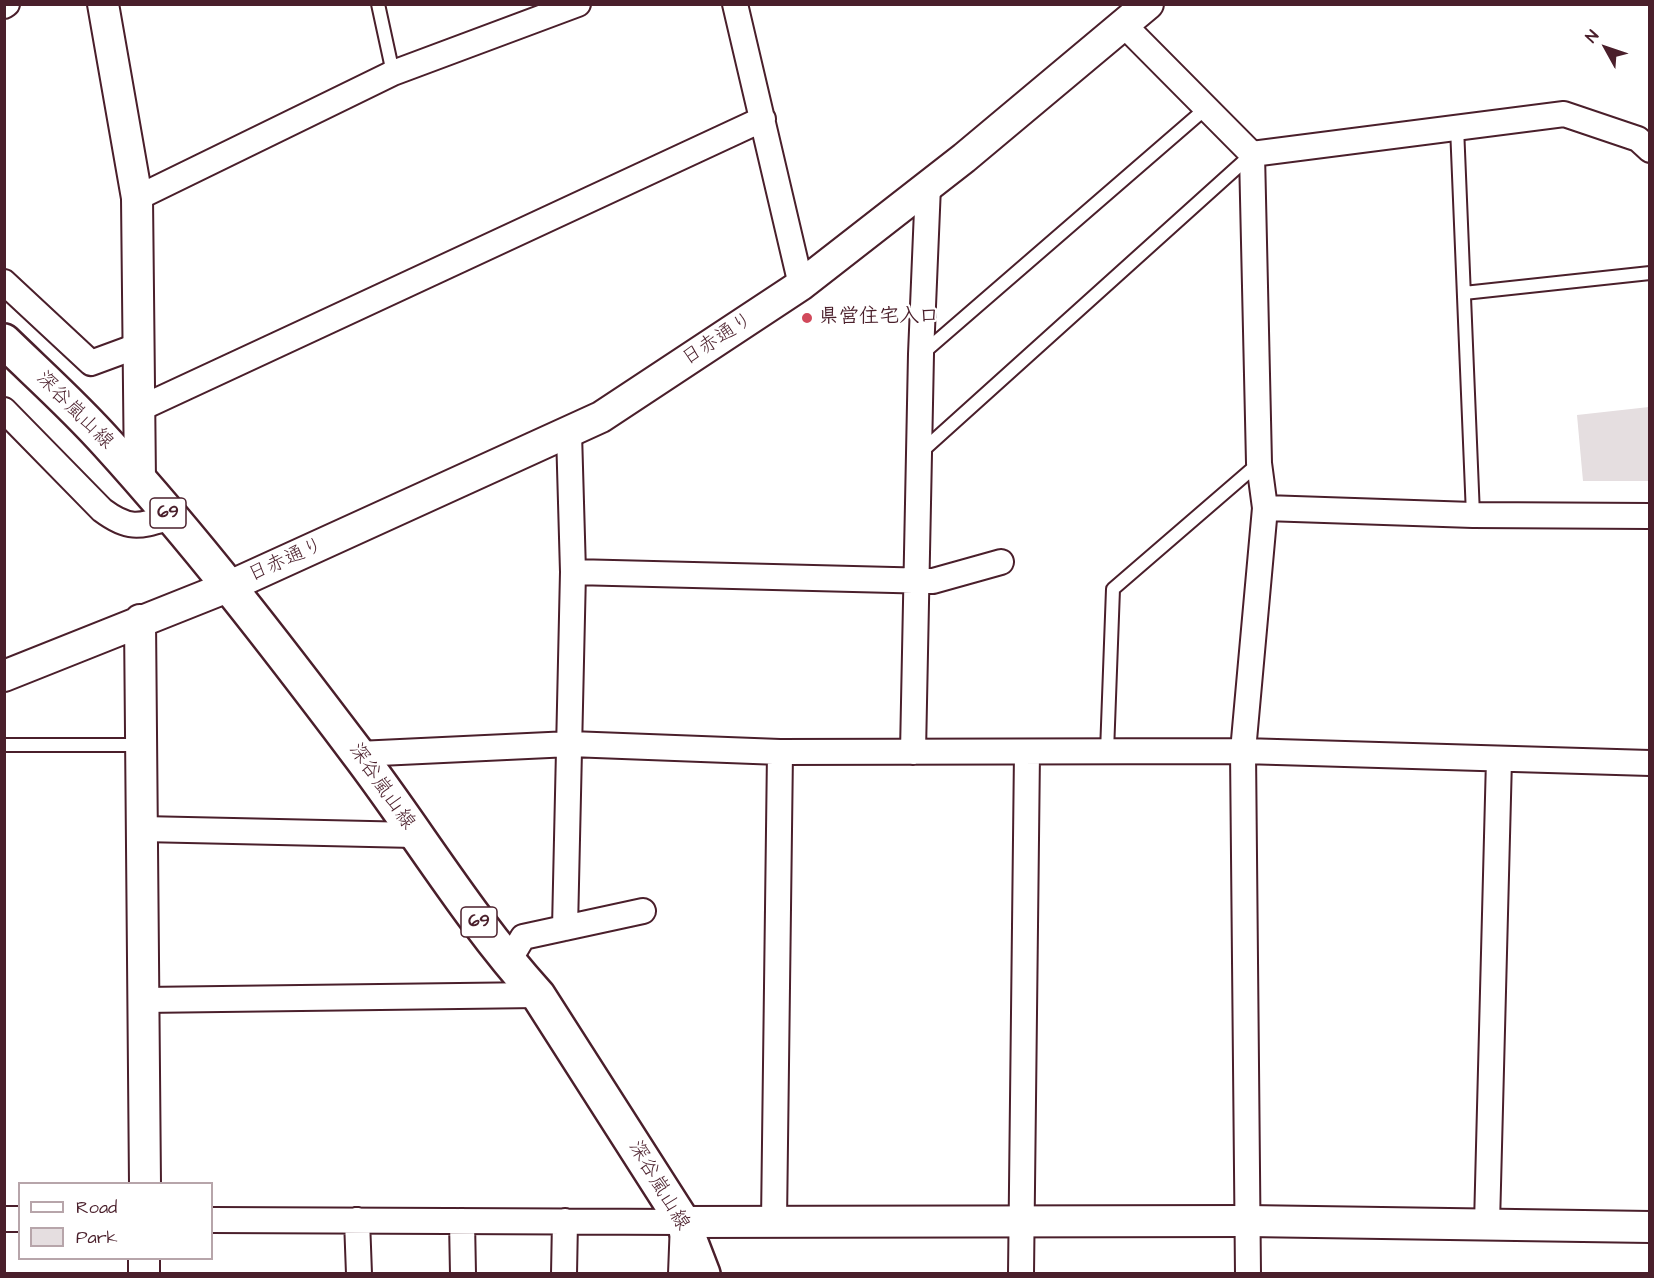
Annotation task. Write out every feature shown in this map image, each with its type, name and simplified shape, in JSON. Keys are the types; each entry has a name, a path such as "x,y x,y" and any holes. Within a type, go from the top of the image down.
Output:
{"main road":[{"name":"深谷嵐山線","path":"4,340 106,441 172,517 230,586 358,753 508,962 538,994 683,1221 703,1274"}],"street":[{"path":"103,4 136,198 140,345 140,481"},
{"path":"136,198 393,73 578,4"},
{"path":"735,4 764,119 801,285"},
{"name":"日赤通り","path":"4,676 230,586 601,417 801,285 928,186 1148,4"},
{"path":"1123,24 1252,154 1259,463 1265,508 1243,752 1248,1274"},
{"path":"1252,154 1564,114 1638,139 1650,150"},
{"path":"139,408 764,119"},
{"path":"913,752 921,354 928,186"},
{"path":"4,282 91,363 140,345"},
{"path":"4,410 102,510 120,524 139,526 172,517"},
{"path":"565,928 573,572 569,433"},
{"path":"1265,508 1473,515 1650,516"},
{"path":"573,572 933,581 1001,562"},
{"path":"140,620 145,1182"},
{"path":"358,753 570,744 780,752 1243,752 1650,763"},
{"path":"774,1221 780,752"},
{"path":"1021,1274 1027,752"},
{"path":"1487,1224 1499,759"},
{"path":"142,829 415,835"},
{"path":"508,962 523,937 643,911"},
{"path":"143,1000 538,994"},
{"path":"213,1220 1248,1221 1650,1227"},
{"path":"357,1220 359,1274"},
{"path":"462,1221 463,1274"},
{"path":"564,1274 565,1221"},
{"path":"681,1274 683,1221"}],"lane":[{"path":"378,4 393,73"},
{"path":"921,354 1205,109"},
{"path":"1457,127 1473,515"},
{"path":"919,454 1252,154"},
{"path":"1464,293 1650,273"},
{"path":"1107,752 1113,589 1259,463"},
{"path":"4,745 142,746"}],"green space":[{"path":"1649,407 1649,481 1583,481 1577,415"}],"place":[{"name":"県営住宅入口","path":"807,318"}]}
